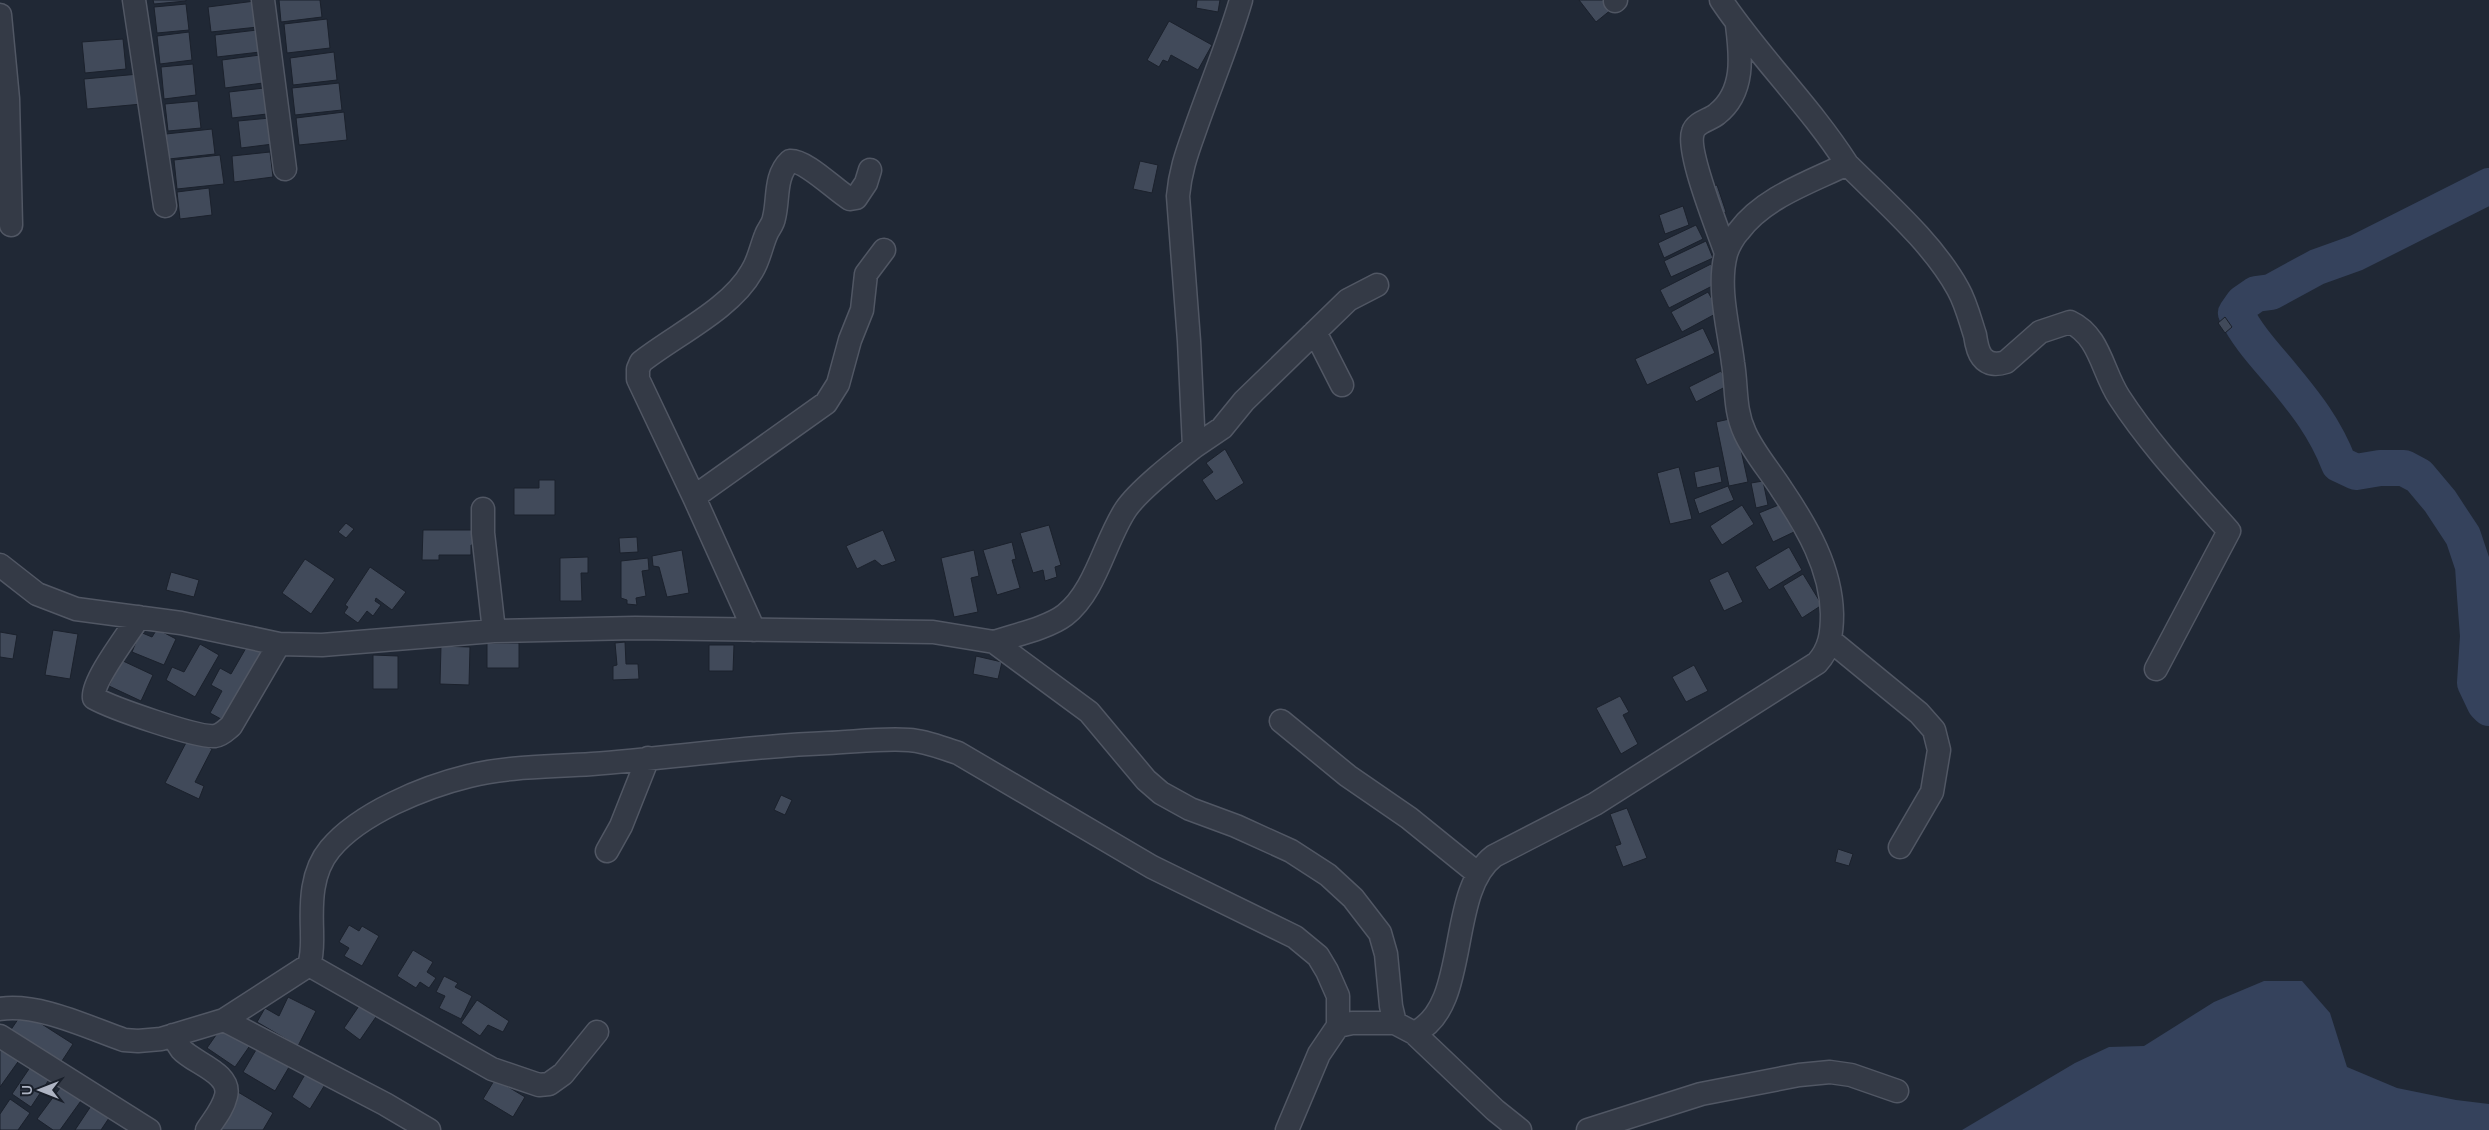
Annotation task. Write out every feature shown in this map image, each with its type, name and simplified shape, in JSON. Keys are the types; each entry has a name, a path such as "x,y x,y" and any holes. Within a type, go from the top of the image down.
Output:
{"street":[{"path":"134,0 165,206"},
{"path":"263,0 285,169"},
{"path":"1194,447 1191,369 1178,196 1179,177 1187,149 1233,27 1241,0"},
{"path":"1721,0 1738,25 1811,112 1847,164 1917,235 1948,273 1958,290 1969,316 1982,357 1990,363 2006,362 2040,332 2070,322 2080,326 2092,339 2118,396 2178,474 2229,531 2156,669"},
{"path":"0,15 11,225"},
{"path":"1338,1026 1359,1023 1404,1028 1432,1021 1439,1008 1454,963 1467,905 1477,873 1482,865 1494,856 1596,804 1816,662 1825,653 1830,640 1832,625 1830,591 1819,553 1783,491 1757,454 1745,433 1737,412 1734,364 1725,302 1726,253 1693,156 1692,139 1696,126 1717,114 1727,104 1733,93 1741,64 1738,25"},
{"path":"754,630 638,379 638,368 640,362 723,304 744,284 754,269 766,234 774,220 780,179 785,166 790,160 795,160 804,165 850,199 856,198 861,193 870,170"},
{"path":"1726,253 1738,231 1764,207 1847,164"},
{"path":"694,497 826,403 838,384 850,340 862,310 866,274 884,250"},
{"path":"994,642 1052,622 1066,614 1087,586 1126,508 1166,470 1194,447 1222,428 1239,406 1348,300 1377,284"},
{"path":"1314,332 1342,385"},
{"path":"483,509 483,533 494,631"},
{"path":"0,565 37,594 76,609 181,623 279,644 322,645 494,631 634,628 933,632 994,642 1089,712 1146,780 1161,793 1190,809 1236,826 1291,851 1328,875 1353,898 1380,933 1386,954 1390,1006 1404,1028 1508,1122 1520,1130"},
{"path":"139,617 102,675 93,693 94,698 180,729 213,737 220,735 231,726 279,644"},
{"path":"1830,640 1919,713 1934,730 1939,750 1937,772 1932,792 1900,847"},
{"path":"1281,722 1348,776 1425,830 1477,873"},
{"path":"0,1009 14,1007 36,1010 124,1040 150,1040 173,1036 224,1020 309,965 312,956 312,895 319,866 331,848 376,813 444,783 471,775 520,767 592,764 782,745 909,740 932,744 958,753 1152,867 1295,937 1318,956 1338,996 1338,1026 1319,1054 1287,1130"},
{"path":"607,851 621,826 648,758"},
{"path":"309,965 492,1069 539,1085 549,1084 563,1074 597,1032"},
{"path":"224,1020 384,1104 429,1130"},
{"path":"0,1036 149,1130"},
{"path":"173,1036 180,1048 215,1073 227,1088 223,1106 207,1130"},
{"path":"1588,1130 1701,1094 1799,1075 1830,1072 1851,1075 1897,1091"}],"water":[{"path":"2264,981 2302,981 2330,1013 2347,1067 2397,1088 2456,1100 2489,1104 2489,1130 1962,1130 2075,1063 2109,1047 2144,1046 2214,1002"}],"building":[{"path":"153,0 186,0 186,1 154,4"},
{"path":"279,0 320,0 322,17 281,22"},
{"path":"1197,0 1220,0 1218,12 1196,8"},
{"path":"1579,0 1605,0 1612,9 1596,22"},
{"path":"255,1 258,27 211,32 208,7"},
{"path":"186,4 189,30 157,33 154,7"},
{"path":"327,19 330,48 287,53 284,24"},
{"path":"1169,21 1212,45 1198,70 1171,55 1168,62 1163,60 1159,67 1147,60"},
{"path":"257,30 260,52 217,57 215,35"},
{"path":"189,32 192,60 160,64 157,36"},
{"path":"123,39 126,69 85,73 82,42"},
{"path":"334,52 337,80 293,85 290,58"},
{"path":"260,55 263,83 225,88 222,60"},
{"path":"193,64 196,95 164,99 161,67"},
{"path":"139,74 142,104 87,109 84,79"},
{"path":"339,83 342,110 295,115 292,88"},
{"path":"264,88 267,114 232,118 229,92"},
{"path":"198,101 201,128 168,131 165,104"},
{"path":"344,112 347,140 299,145 296,118"},
{"path":"270,118 273,144 241,148 238,121"},
{"path":"212,129 215,154 169,159 166,134"},
{"path":"270,152 273,177 234,182 232,156"},
{"path":"220,155 224,184 177,189 174,160"},
{"path":"1140,161 1158,165 1152,193 1133,189"},
{"path":"1717,185 1726,212 1717,215 1708,188"},
{"path":"209,188 212,215 180,219 177,192"},
{"path":"1683,206 1689,225 1665,234 1659,215"},
{"path":"1696,225 1703,239 1664,258 1658,243"},
{"path":"1706,241 1713,258 1671,277 1664,261"},
{"path":"1711,264 1720,282 1669,308 1660,290"},
{"path":"1708,292 1719,312 1682,332 1671,312"},
{"path":"2225,317 2232,327 2225,333 2218,323"},
{"path":"1703,328 1715,353 1647,385 1635,359"},
{"path":"1721,371 1729,385 1696,402 1689,387"},
{"path":"1734,418 1748,482 1729,486 1716,422"},
{"path":"1225,449 1244,483 1216,501 1202,480 1213,472 1206,463"},
{"path":"1719,466 1722,482 1697,488 1694,472"},
{"path":"1679,467 1692,519 1670,524 1657,473"},
{"path":"539,480 555,480 555,515 514,515 514,488 539,488"},
{"path":"1763,481 1768,505 1756,508 1751,483"},
{"path":"1728,486 1734,500 1699,514 1694,499"},
{"path":"1781,504 1794,532 1773,542 1759,513"},
{"path":"1742,505 1754,524 1722,545 1710,526"},
{"path":"346,523 354,529 346,538 338,532"},
{"path":"1049,525 1061,565 1055,567 1057,577 1045,581 1043,570 1033,573 1020,533"},
{"path":"423,530 475,530 475,545 471,545 471,555 439,555 439,560 422,560"},
{"path":"883,530 896,561 882,566 875,560 857,569 846,546"},
{"path":"637,537 638,552 620,553 619,538"},
{"path":"1012,542 1016,559 1012,560 1020,588 997,595 983,550"},
{"path":"1789,547 1802,570 1769,590 1755,567"},
{"path":"682,550 689,593 667,597 659,567 653,566 652,556"},
{"path":"974,550 979,576 971,578 978,612 954,617 941,558"},
{"path":"588,557 588,573 581,573 582,601 560,601 560,558"},
{"path":"648,558 649,570 642,571 646,596 636,598 637,605 627,604 627,600 621,598 621,561"},
{"path":"305,559 335,579 311,614 282,593"},
{"path":"370,567 406,592 392,610 376,598 375,601 381,605 373,616 367,611 358,623 344,613 348,607 345,605"},
{"path":"1728,571 1743,602 1724,611 1709,580"},
{"path":"171,572 199,580 194,597 166,590"},
{"path":"1803,574 1822,605 1802,618 1783,586"},
{"path":"157,629 176,639 164,665 132,652 140,632 152,637"},
{"path":"53,630 78,634 70,679 45,675"},
{"path":"0,632 17,635 13,659 0,657"},
{"path":"250,641 270,652 230,724 210,713 222,691 211,685 220,668 231,674"},
{"path":"625,642 626,664 638,664 639,679 613,680 613,666 617,665 615,643"},
{"path":"487,643 519,643 519,668 487,668"},
{"path":"200,644 219,655 195,697 166,680 172,667 184,672"},
{"path":"709,645 734,645 733,671 709,671"},
{"path":"441,646 470,647 469,685 440,684"},
{"path":"373,655 398,656 398,689 373,689"},
{"path":"976,656 1002,662 998,679 973,674"},
{"path":"121,660 153,675 141,701 109,686"},
{"path":"1694,665 1708,691 1686,702 1672,677"},
{"path":"1620,696 1629,712 1623,715 1638,744 1621,754 1596,708"},
{"path":"189,737 212,749 195,782 204,786 199,799 165,783"},
{"path":"781,795 792,800 785,815 774,810"},
{"path":"1627,808 1647,858 1623,867 1615,846 1621,844 1610,814"},
{"path":"1838,849 1853,854 1849,866 1835,862"},
{"path":"349,925 359,931 362,926 379,936 362,966 344,956 349,948 339,942"},
{"path":"413,950 433,962 427,972 436,978 429,988 420,982 416,988 397,976"},
{"path":"444,976 458,983 455,987 472,996 461,1019 439,1008 445,996 436,992"},
{"path":"288,997 316,1011 298,1046 257,1022 265,1008 279,1016"},
{"path":"477,1000 509,1021 503,1032 488,1025 480,1036 461,1023"},
{"path":"361,1003 378,1014 360,1040 344,1028"},
{"path":"23,1012 73,1044 60,1064 10,1031"},
{"path":"223,1025 251,1044 235,1067 207,1048"},
{"path":"260,1043 292,1062 275,1091 243,1072"},
{"path":"0,1046 20,1059 0,1087"},
{"path":"33,1063 52,1075 31,1107 12,1094"},
{"path":"307,1071 326,1083 310,1109 292,1097"},
{"path":"495,1079 525,1097 513,1117 483,1099"},
{"path":"63,1084 83,1098 60,1130 53,1130 37,1119"},
{"path":"238,1092 273,1113 263,1130 215,1130"},
{"path":"10,1099 30,1113 18,1130 0,1130 0,1114"},
{"path":"93,1103 111,1115 101,1130 75,1130"}],"waterway":[{"path":"2489,186 2356,253 2317,267 2271,292 2256,294 2243,303 2236,313 2251,337 2314,417 2328,439 2339,464 2356,472 2380,468 2404,468 2419,476 2440,501 2463,536 2473,566 2478,636 2475,683 2485,704 2489,708"}]}
